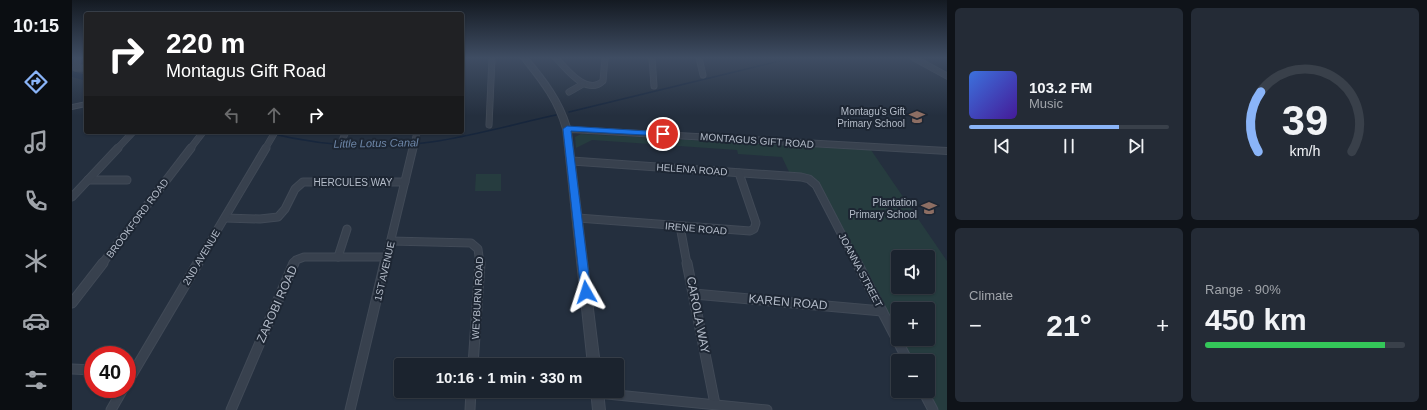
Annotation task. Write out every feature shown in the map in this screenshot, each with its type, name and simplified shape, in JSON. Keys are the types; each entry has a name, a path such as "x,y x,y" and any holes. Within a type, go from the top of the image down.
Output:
{"street":[{"path":"489,125 491,77"},
{"path":"541,77 562,112 567,129 572,162 593,358"},
{"path":"576,77 583,84"},
{"path":"568,92 583,84 601,84 603,77"},
{"path":"653,77 654,86"},
{"path":"72,107 84,104"},
{"name":"MONTAGUS GIFT ROAD","path":"567,129 947,151"},
{"path":"72,197 132,134"},
{"name":"BROOKFORD ROAD","path":"72,303 201,134"},
{"name":"1ST AVENUE","path":"350,410 416,134"},
{"name":"2ND AVENUE","path":"136,362 274,135"},
{"name":"HELENA ROAD","path":"572,162 801,177 812,180"},
{"name":"IRENE ROAD","path":"578,218 744,232 754,229 756,223 739,173"},
{"path":"88,180 127,180"},
{"name":"JOANNA STREET","path":"812,180 904,354"},
{"name":"HERCULES WAY","path":"224,218 269,218 279,216 285,210 296,187 303,182 405,182"},
{"name":"CAROLA WAY","path":"680,226 715,404"},
{"path":"338,257 347,229"},
{"name":"WEYBURN ROAD","path":"391,241 466,242 478,249 480,258 473,358"},
{"name":"ZAROBI ROAD","path":"231,410 292,265 296,260 304,258 387,257"},
{"name":"KAREN ROAD","path":"694,294 882,311"},
{"path":"72,369 84,370"},
{"path":"624,395 767,410"},
{"path":"111,410 118,398"},
{"path":"470,410 471,398"},
{"path":"598,398 599,410"},
{"path":"927,398 933,410"}],"green space":[{"path":"581,134 871,150 947,261 947,410 938,410 932,398 935,398 935,354 908,354 904,346 935,346 935,302 891,302 891,321 818,182 790,174 782,157 738,154 737,150 592,140 576,148 575,137"},
{"path":"476,174 501,174 501,191 475,191"}],"waterway":[{"name":"Little Lotus Canal","path":"569,112 713,77"},
{"name":"Little Lotus Canal","path":"273,134 306,141 348,145 389,146 431,142 556,115"}],"place":[{"name":"Montagu's Gift Primary School","path":"917,117"},
{"name":"Plantation Primary School","path":"929,208"}],"route":[{"path":"586,292 567,129 663,134"}]}
